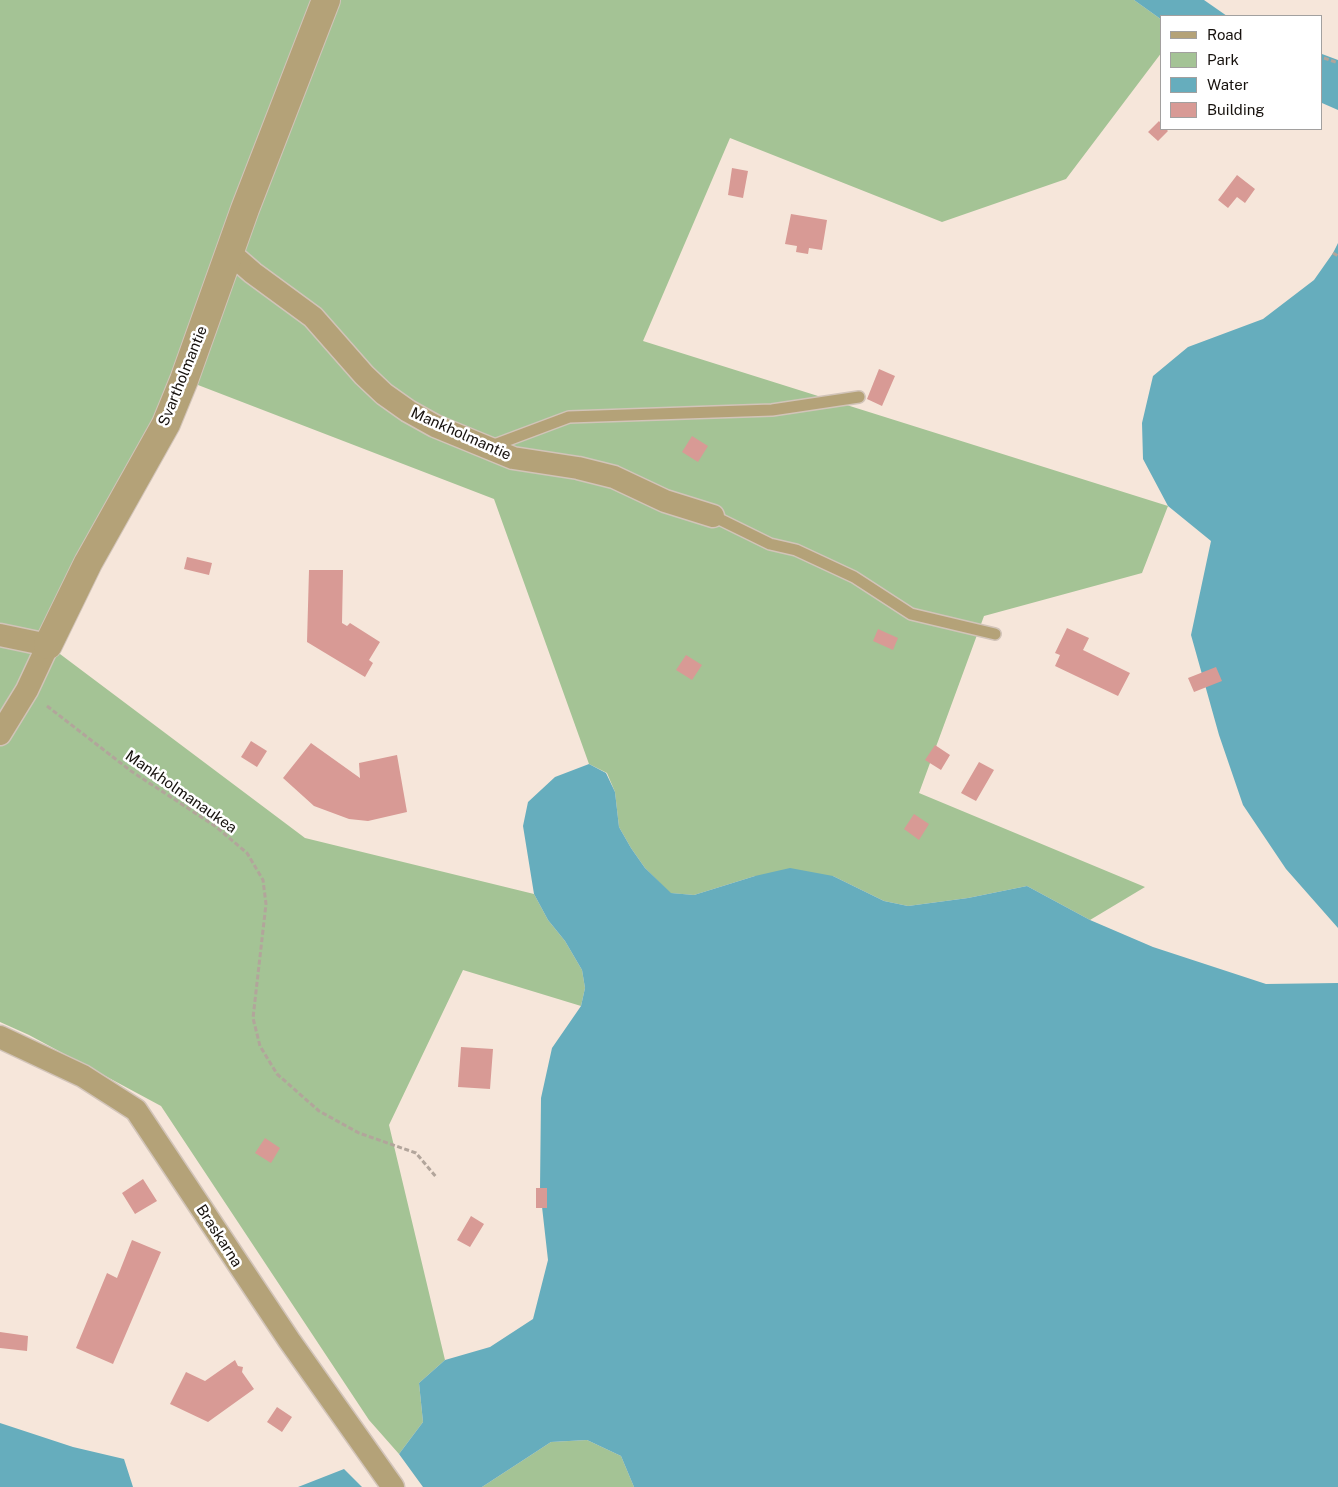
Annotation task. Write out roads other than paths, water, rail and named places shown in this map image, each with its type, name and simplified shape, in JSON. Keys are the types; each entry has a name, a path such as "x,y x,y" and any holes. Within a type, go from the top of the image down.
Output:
{"street":[{"name":"Svartholmantie","path":"0,734 27,690 88,564 166,424 326,0"},
{"name":"Mankholmantie","path":"230,253 253,273 312,317 364,375 384,394 408,411 435,426 513,458 578,468 614,477 665,501 713,516"},
{"path":"0,635 48,645"},
{"name":"Braskarna","path":"0,1037 83,1076 136,1110 289,1340 393,1487"}],"lane":[{"path":"488,448 570,417 772,410 859,398"},
{"path":"713,516 770,544 796,550 854,577 911,614 995,634"}],"water":[{"path":"1134,0 1204,0 1226,15 1160,15 1160,19"},
{"path":"1323,54 1338,60 1338,110 1323,103"},
{"path":"1338,243 1338,928 1286,869 1243,805 1219,735 1191,635 1211,541 1168,506 1143,459 1142,423 1153,376 1188,347 1263,319 1314,280"},
{"path":"589,764 606,773 615,792 619,827 631,848 645,868 671,893 694,895 755,876 790,868 833,876 884,901 908,906 968,898 1027,886 1090,920 1153,947 1266,984 1338,983 1338,1487 634,1487 621,1456 587,1440 551,1442 482,1487 423,1487 399,1454 423,1422 419,1383 445,1360 490,1347 533,1319 548,1260 540,1189 541,1098 552,1048 581,1006 585,988 582,970 565,941 548,920 534,894 523,826 528,802 555,777"},
{"path":"0,1423 73,1447 124,1459 133,1487 0,1487"},
{"path":"344,1469 362,1487 298,1487"}]}
